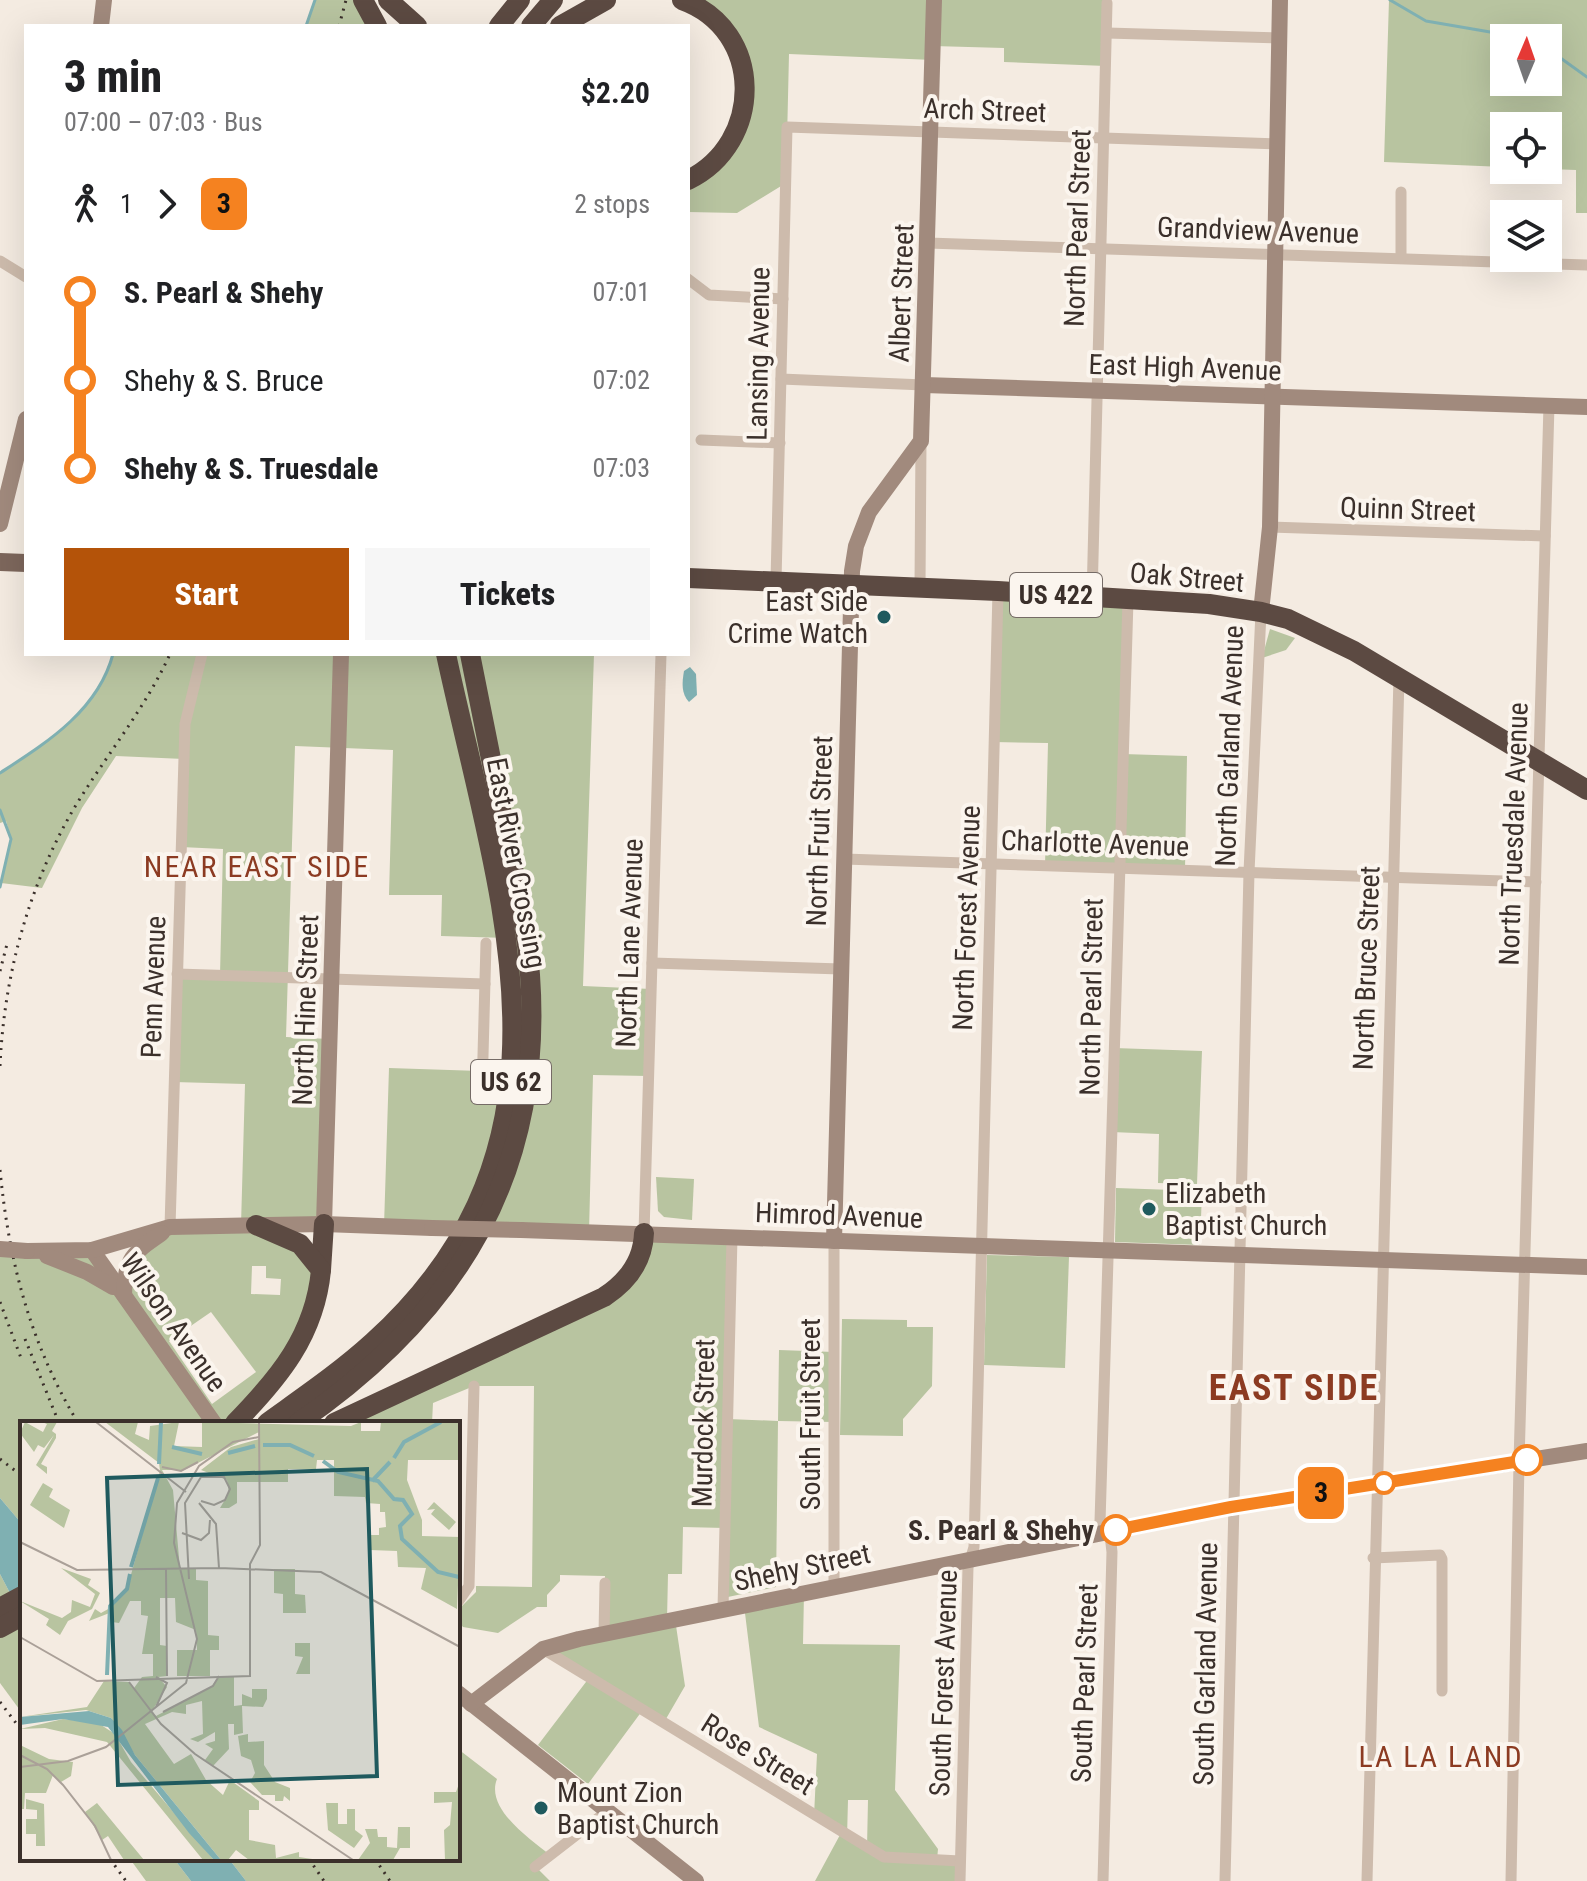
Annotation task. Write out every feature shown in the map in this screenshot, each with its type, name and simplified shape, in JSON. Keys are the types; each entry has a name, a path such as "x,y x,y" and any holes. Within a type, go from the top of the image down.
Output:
{"highway":[{"path":"363,0 413,24"},
{"path":"501,24 520,0"},
{"path":"533,24 553,0"},
{"path":"564,24 606,0"},
{"path":"682,0 711,16 730,38 744,70 746,93 742,119 732,142 714,163 690,179"},
{"name":"Oak Street","path":"690,578 998,591 1209,604 1261,612 1302,626 1399,677 1587,790"},
{"name":"East River Crossing","path":"270,1421 374,1341 439,1269 470,1217 493,1163 507,1113 514,1004 511,952 446,656"},
{"name":"East River Crossing","path":"301,1421 375,1363 414,1326 472,1247 502,1187 525,1102 532,1031 526,933 470,656"},
{"path":"484,656 506,833"},
{"path":"240,1418 277,1381 298,1349 314,1311 324,1224"},
{"path":"256,1225 300,1244 321,1270"},
{"path":"338,1421 604,1297 632,1272 640,1257 644,1233"},
{"path":"0,1608 20,1597"},
{"path":"0,1628 20,1617"}],"main road":[{"path":"101,24 104,0"},
{"name":"Albert Street","path":"921,441 934,0"},
{"name":"North Garland Avenue","path":"1261,612 1270,527 1280,0"},
{"name":"East High Avenue","path":"924,385 1587,407"},
{"path":"0,524 24,427"},
{"name":"North Fruit Street","path":"834,1241 851,584 856,546 869,512 921,441"},
{"path":"0,562 24,563"},
{"name":"North Hine Street","path":"324,1224 341,656"},
{"name":"Himrod Avenue","path":"33,1252 92,1250 170,1227 324,1224 1587,1267"},
{"path":"124,1295 125,1271 131,1258 170,1227"},
{"path":"0,1249 33,1252 90,1273 124,1295"},
{"name":"Wilson Avenue","path":"92,1250 213,1421"},
{"name":"Shehy Street","path":"464,1698 543,1649 604,1634 1231,1507 1587,1451"},
{"path":"464,1698 696,1881"}],"street":[{"name":"North Pearl Street","path":"1092,598 1107,3"},
{"path":"1107,33 1279,38"},
{"name":"Arch Street","path":"787,127 1277,144"},
{"name":"Lansing Avenue","path":"776,581 787,127"},
{"path":"1401,192 1401,258"},
{"name":"Grandview Avenue","path":"928,243 1490,260"},
{"name":"Grandview Avenue","path":"1562,262 1587,265"},
{"path":"2,267 24,276"},
{"path":"690,282 702,292 717,296 783,299"},
{"name":"East High Avenue","path":"781,379 924,385"},
{"name":"North Truesdale Avenue","path":"1511,1881 1519,1462 1549,405"},
{"path":"701,440 780,443"},
{"name":"Albert Street","path":"920,587 921,441"},
{"name":"Quinn Street","path":"1270,527 1545,536"},
{"name":"North Forest Avenue","path":"981,1247 998,591"},
{"name":"North Pearl Street","path":"1109,1251 1128,600"},
{"name":"North Garland Avenue","path":"1239,1255 1249,872 1261,612"},
{"name":"Penn Avenue","path":"170,1227 185,724 202,656"},
{"name":"North Lane Avenue","path":"644,1233 661,656"},
{"name":"North Bruce Street","path":"1367,1881 1374,1485 1399,677"},
{"name":"Charlotte Avenue","path":"844,859 1536,882"},
{"path":"482,1093 486,943"},
{"path":"652,963 841,969"},
{"path":"177,974 485,984"},
{"name":"Murdock Street","path":"723,1609 732,1237"},
{"name":"South Fruit Street","path":"834,1241 834,1586"},
{"name":"South Forest Avenue","path":"960,1881 981,1247"},
{"name":"South Pearl Street","path":"1103,1881 1112,1552 1107,1532 1100,1522 1109,1251"},
{"name":"South Garland Avenue","path":"1225,1881 1239,1255"},
{"path":"460,1599 469,1586 474,1386"},
{"path":"1373,1558 1428,1553 1440,1555 1442,1691"},
{"path":"604,1634 605,1583"},
{"name":"Rose Street","path":"543,1649 884,1857 960,1861"},
{"path":"535,1867 606,1812"}],"green space":[{"path":"315,0 363,0 376,24 306,24"},
{"path":"682,0 1107,0 1106,66 1004,62 1004,48 933,46 933,60 789,54 786,183 737,213 690,212 690,178 732,142 739,54"},
{"path":"1389,0 1587,0 1587,213 1576,213 1576,170 1562,170 1562,112 1490,112 1490,166 1384,162"},
{"path":"998,591 1128,600 1123,754 1187,756 1185,870 1045,866 1048,743 994,742"},
{"path":"1270,629 1295,638 1286,650 1262,658"},
{"path":"112,656 594,656 583,986 651,989 649,1076 593,1075 589,1232 384,1226 389,1068 512,1072 507,938 441,936 442,895 389,895 393,750 295,746 286,1037 330,1039 324,1224 259,1225 311,1256 314,1311 236,1421 20,1421 20,1522 0,1498 0,1249 92,1250 123,1294 125,1271 170,1227 241,1225 245,1084 174,1082 177,974 220,975 223,849 181,847 184,759 116,756 82,808 42,888 1,883 11,839 6,821 0,823 0,773 68,724 95,692","holes":["252,1266 266,1266 266,1278 281,1279 280,1295 251,1294","211,1312 256,1372 212,1404 169,1341"]},
{"path":"1114,1048 1202,1051 1197,1184 1158,1183 1159,1134 1112,1132"},
{"path":"656,1177 694,1179 692,1220 664,1217 658,1211"},
{"path":"1116,1188 1202,1191 1200,1245 1115,1242"},
{"path":"732,1237 728,1419 778,1421 776,1587 723,1598 725,1528 683,1527 682,1574 668,1574 667,1620 675,1619 685,1686 663,1724 642,1711 588,1784 538,1745 589,1678 543,1649 604,1634 605,1576 560,1575 560,1581 547,1595 547,1607 537,1607 498,1633 463,1627 460,1623 460,1608 476,1592 476,1586 532,1587 534,1386 474,1386 433,1403 432,1421 338,1421 604,1297 644,1241"},
{"path":"987,1255 1069,1257 1065,1368 984,1365"},
{"path":"842,1319 907,1320 907,1327 933,1327 932,1386 903,1419 903,1436 840,1435"},
{"path":"779,1350 834,1352 834,1422 778,1421"},
{"path":"0,1574 20,1612 20,1710 0,1683"},
{"path":"804,1593 803,1644 900,1645 895,1790 938,1849 937,1860 960,1861 960,1881 815,1881 841,1833 814,1816 817,1754 759,1727 744,1605","holes":["848,1800 868,1800 867,1847 847,1837"]},
{"path":"460,1751 497,1779 495,1790 503,1812 550,1855 536,1867 550,1881 246,1881 231,1861 460,1861"},
{"path":"131,1861 176,1861 191,1881 146,1881"}],"water":[{"path":"690,667 696,674 697,695 689,702 683,684 684,671"},
{"path":"0,1498 20,1522 20,1612 0,1574"},
{"path":"176,1861 231,1861 246,1881 191,1881"}],"waterway":[{"path":"307,24 315,0"},
{"path":"1390,0 1426,21 1490,32"},
{"path":"1562,59 1587,77"},
{"path":"0,773 52,737 83,709 106,674 112,656"},
{"path":"0,810 11,839 0,887"}],"railway":[{"path":"340,24 346,0"},
{"path":"0,1066 13,966 43,870 73,810 149,694 169,656"},
{"path":"0,971 7,944"},
{"path":"0,1170 9,1237 24,1301 47,1363 77,1421"},
{"path":"0,1302 21,1358"},
{"path":"25,1339 58,1421"},
{"path":"0,1459 20,1474"},
{"path":"0,1702 20,1728"},
{"path":"111,1861 126,1881"},
{"path":"310,1861 324,1881"},
{"path":"376,1861 390,1881"}],"bus line":[{"name":"3","path":"1116,1530 1231,1507 1527,1460"}],"place":[{"name":"East Side Crime Watch","path":"884,617"},
{"name":"Elizabeth Baptist Church","path":"1149,1209"},
{"name":"S. Pearl & Shehy","path":"1116,1530"},
{"name":"Mount Zion Baptist Church","path":"541,1808"}],"district":[{"name":"NEAR EAST SIDE","path":"257,867"},
{"name":"EAST SIDE","path":"1294,1387"},
{"name":"LA LA LAND","path":"1441,1757"}]}
